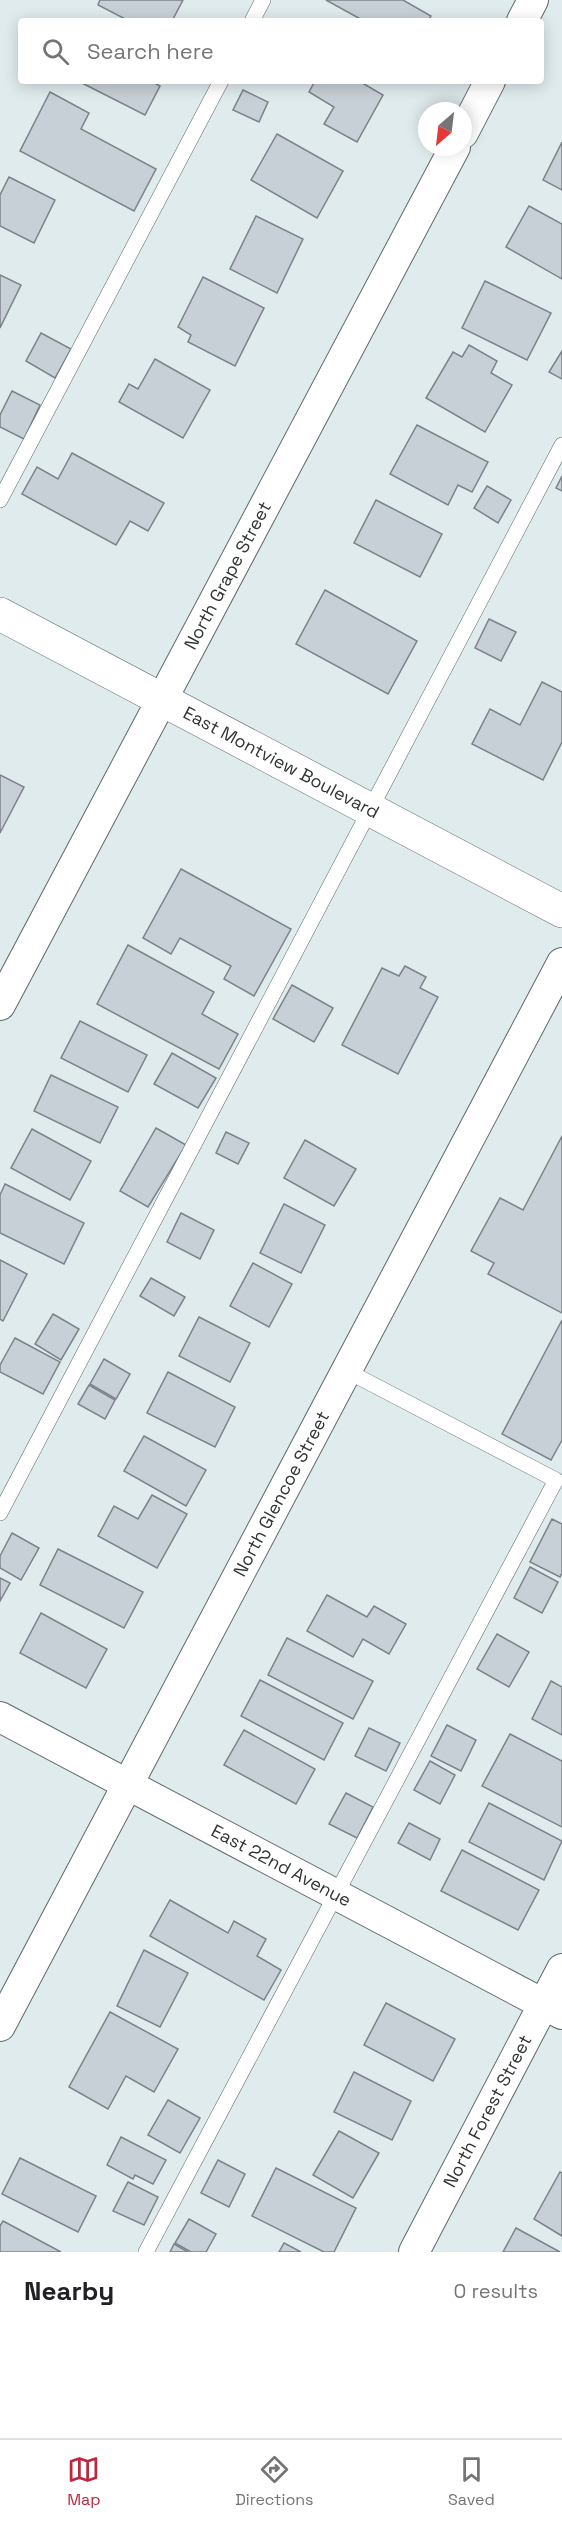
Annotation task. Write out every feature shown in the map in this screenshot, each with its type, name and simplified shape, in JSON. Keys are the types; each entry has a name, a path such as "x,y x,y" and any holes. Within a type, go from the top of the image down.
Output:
{"street":[{"path":"524,18 533,0"},
{"path":"472,116 488,84"},
{"name":"North Grape Street","path":"0,1005 450,156"},
{"name":"East Montview Boulevard","path":"0,614 562,911"},
{"name":"North Glencoe Street","path":"0,2026 562,963"},
{"name":"East 22nd Avenue","path":"0,1717 553,2009"},
{"name":"North Forest Street","path":"414,2252 553,2009 562,1969"}],"lane":[{"path":"254,18 263,0"},
{"path":"0,500 219,84"},
{"path":"0,1513 562,445"},
{"path":"146,2252 556,1480 347,1371"}],"building":[{"path":"100,0 183,0 174,18 123,18 98,5"},
{"path":"326,0 403,0 431,16 430,18 359,18"},
{"path":"84,84 156,84 160,86 145,115"},
{"path":"313,84 364,84 383,95 357,142 324,124 334,107 309,92"},
{"path":"243,90 268,102 259,122 233,110"},
{"path":"50,92 89,113 81,129 156,169 134,211 20,151"},
{"path":"277,134 343,171 317,218 251,180"},
{"path":"562,142 562,190 543,180"},
{"path":"9,177 55,200 34,243 0,226 0,195"},
{"path":"529,206 562,224 562,279 506,247"},
{"path":"256,216 303,239 277,293 230,269"},
{"path":"0,275 21,285 0,328"},
{"path":"203,277 264,308 235,366 188,342 191,335 178,327"},
{"path":"485,281 551,313 527,360 462,328"},
{"path":"41,333 71,349 55,378 26,361"},
{"path":"469,345 497,361 491,373 512,385 485,432 426,398 453,352 462,357"},
{"path":"562,351 562,379 549,372"},
{"path":"155,359 210,390 183,438 119,402 129,384 138,389"},
{"path":"12,391 40,405 24,439 0,427 0,415"},
{"path":"417,425 488,462 472,492 458,485 448,505 390,474"},
{"path":"72,453 164,503 148,531 130,521 116,545 22,494 37,467 58,479"},
{"path":"562,476 562,491 556,488"},
{"path":"487,486 511,500 498,523 474,508"},
{"path":"376,500 442,534 420,577 354,543"},
{"path":"325,590 417,641 388,694 296,644"},
{"path":"489,619 516,632 501,661 475,648"},
{"path":"542,682 562,692 562,742 543,780 472,744 490,709 520,725"},
{"path":"0,775 24,787 0,833"},
{"path":"181,869 291,929 254,996 224,979 231,966 180,938 171,954 143,938"},
{"path":"128,945 214,992 202,1014 238,1034 219,1069 97,1004"},
{"path":"405,966 426,977 420,988 438,997 398,1074 342,1045 382,968 399,976"},
{"path":"292,985 333,1008 314,1042 273,1019"},
{"path":"80,1021 147,1055 128,1092 61,1058"},
{"path":"172,1053 216,1078 198,1108 154,1084"},
{"path":"51,1075 118,1107 100,1143 34,1111"},
{"path":"156,1128 186,1145 148,1207 120,1191"},
{"path":"32,1129 91,1161 70,1200 11,1168"},
{"path":"226,1132 249,1143 238,1164 216,1153"},
{"path":"562,1136 562,1313 488,1274 494,1263 471,1251 500,1198 523,1210"},
{"path":"305,1140 356,1169 334,1206 284,1178"},
{"path":"5,1184 84,1223 64,1264 0,1233 0,1195"},
{"path":"284,1204 325,1225 301,1273 260,1253"},
{"path":"181,1213 214,1230 200,1259 167,1242"},
{"path":"0,1260 27,1274 3,1321 0,1319"},
{"path":"253,1263 292,1284 269,1327 230,1306"},
{"path":"151,1278 185,1297 174,1316 140,1296"},
{"path":"53,1314 79,1329 61,1360 35,1344"},
{"path":"199,1317 250,1343 230,1382 179,1356"},
{"path":"562,1320 562,1440 551,1460 502,1434"},
{"path":"15,1338 60,1362 43,1394 0,1372 0,1365"},
{"path":"104,1359 130,1374 116,1399 90,1384"},
{"path":"168,1372 235,1407 215,1447 147,1413"},
{"path":"89,1385 115,1400 105,1419 78,1404"},
{"path":"144,1436 206,1470 186,1506 124,1471"},
{"path":"152,1495 187,1514 157,1568 98,1536 114,1506 138,1519"},
{"path":"552,1519 562,1524 562,1573 560,1577 530,1562"},
{"path":"12,1533 39,1548 21,1580 0,1568 0,1556"},
{"path":"58,1549 143,1592 124,1628 40,1585"},
{"path":"530,1567 558,1582 542,1613 514,1598"},
{"path":"0,1578 10,1583 0,1601"},
{"path":"327,1595 367,1617 374,1606 406,1624 389,1654 363,1639 353,1657 307,1631"},
{"path":"41,1613 107,1649 86,1688 20,1653"},
{"path":"497,1634 529,1652 509,1687 477,1669"},
{"path":"287,1638 373,1681 353,1719 268,1675"},
{"path":"260,1680 343,1723 324,1760 241,1716"},
{"path":"551,1681 562,1687 562,1735 532,1719"},
{"path":"447,1725 476,1740 461,1771 431,1756"},
{"path":"369,1728 400,1743 386,1771 355,1756"},
{"path":"244,1730 315,1769 296,1804 224,1765"},
{"path":"510,1734 562,1761 562,1827 482,1786"},
{"path":"430,1761 455,1775 440,1804 414,1790"},
{"path":"346,1793 373,1807 357,1838 329,1824"},
{"path":"489,1803 562,1841 544,1880 469,1842"},
{"path":"409,1823 440,1839 430,1860 398,1843"},
{"path":"462,1850 539,1890 518,1930 441,1891"},
{"path":"170,1900 228,1933 234,1921 266,1939 257,1956 281,1970 264,2000 150,1936"},
{"path":"144,1950 188,1973 160,2027 117,2006"},
{"path":"386,2003 455,2039 433,2081 364,2045"},
{"path":"110,2012 178,2049 154,2092 126,2076 108,2109 69,2087"},
{"path":"354,2072 411,2101 392,2140 334,2112"},
{"path":"168,2100 200,2118 180,2153 148,2135"},
{"path":"339,2131 379,2153 353,2198 313,2175"},
{"path":"121,2137 166,2160 153,2184 135,2175 133,2179 107,2165"},
{"path":"20,2158 96,2196 78,2232 2,2194"},
{"path":"218,2160 245,2174 229,2207 201,2193"},
{"path":"276,2168 356,2208 334,2252 324,2252 252,2216"},
{"path":"560,2172 562,2173 562,2236 534,2219"},
{"path":"128,2182 158,2197 144,2225 113,2211"},
{"path":"189,2219 216,2234 206,2252 191,2252 175,2243"},
{"path":"3,2221 61,2252 0,2252 0,2226"},
{"path":"516,2228 560,2252 503,2252"},
{"path":"284,2243 301,2252 279,2252"},
{"path":"174,2244 188,2252 170,2252"}]}
